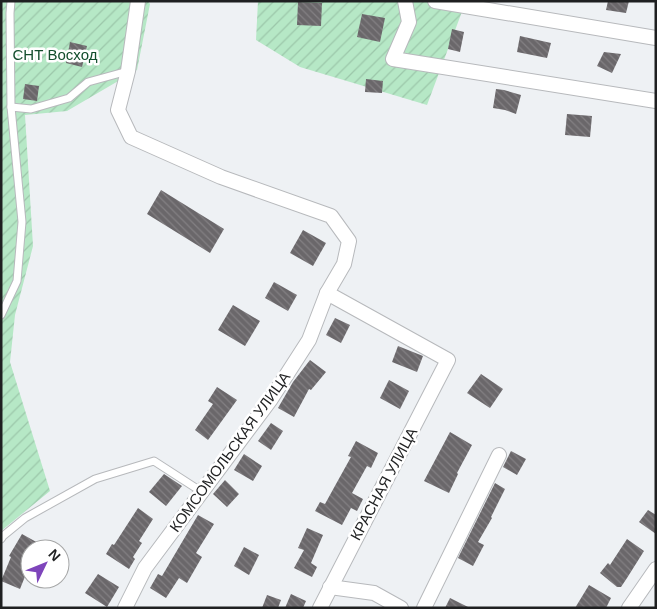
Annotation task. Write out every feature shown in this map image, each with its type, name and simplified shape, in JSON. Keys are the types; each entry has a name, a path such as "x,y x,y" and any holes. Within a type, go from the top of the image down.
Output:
{"street":[{"name":"КОМСОМОЛЬСКАЯ УЛИЦА","path":"125,608 145,568 271,399 309,340 327,293 344,264 349,241 331,216 221,177 131,137 118,110 128,70 138,1"},
{"path":"405,1 409,22 394,58 656,101"},
{"path":"435,1 656,38"},
{"name":"КРАСНАЯ УЛИЦА","path":"320,608 448,360 327,293"},
{"path":"424,608 499,455"},
{"path":"629,608 656,569"},
{"path":"330,587 374,592 400,608"}],"lane":[{"path":"1,315 17,281 22,222 12,107 11,1"},
{"path":"12,107 31,109 69,98 88,82 128,70"},
{"path":"1,539 25,518 95,479 154,461 202,492"}],"green space":[{"name":"СНТ Восход","path":"1,1 148,1 150,4 137,70 67,111 25,115 33,246 15,315 10,362 50,491 1,531"},
{"path":"258,1 466,1 427,105 300,67 256,40"}],"building":[{"path":"608,1 629,1 626,13 606,10"},
{"path":"298,2 322,3 321,26 297,25"},
{"path":"362,14 385,18 380,42 357,37"},
{"path":"452,29 464,32 460,52 448,49"},
{"path":"520,36 551,43 547,58 517,52"},
{"path":"70,42 87,46 82,67 66,63"},
{"path":"604,52 621,54 612,73 597,66"},
{"path":"366,79 383,81 382,93 365,92"},
{"path":"25,84 39,86 37,101 23,99"},
{"path":"496,89 521,95 516,114 493,108"},
{"path":"567,114 592,116 590,137 565,135"},
{"path":"161,190 224,229 210,253 147,214"},
{"path":"303,230 326,243 313,266 290,253"},
{"path":"274,282 297,295 288,311 265,298"},
{"path":"233,305 260,321 245,346 218,330"},
{"path":"335,318 350,325 341,343 326,335"},
{"path":"398,346 423,356 417,372 392,362"},
{"path":"310,360 326,372 311,390 309,389 294,417 278,408 293,382"},
{"path":"481,374 503,389 490,408 467,393"},
{"path":"389,380 409,391 400,409 380,398"},
{"path":"217,387 237,400 208,440 195,430 213,404 208,401"},
{"path":"271,423 283,431 271,450 258,441"},
{"path":"450,432 472,445 449,493 424,481"},
{"path":"356,441 378,453 371,468 367,466 352,493 363,499 357,511 351,508 342,525 315,511 320,502 325,504 351,457 348,456"},
{"path":"511,451 526,459 517,475 503,467"},
{"path":"244,454 262,466 253,481 234,470"},
{"path":"164,474 182,486 166,506 149,492"},
{"path":"225,480 239,494 227,507 213,494"},
{"path":"495,483 505,489 492,518 478,542 484,545 473,566 458,558"},
{"path":"138,508 153,519 139,541 142,543 133,557 135,559 129,569 106,554"},
{"path":"648,510 656,515 656,534 639,522"},
{"path":"198,515 214,524 196,553 202,557 187,583 179,578 166,598 150,588 158,574 162,576"},
{"path":"307,528 323,535 311,563 317,567 312,577 294,568 304,550 298,548"},
{"path":"22,534 31,539 20,539 20,589 1,581 11,557 9,556"},
{"path":"627,539 644,551 621,587 617,587 600,573 608,563 610,565"},
{"path":"244,547 259,555 249,575 234,566"},
{"path":"98,574 119,587 107,607 85,593"},
{"path":"589,585 611,598 606,608 575,608"},
{"path":"291,594 306,601 303,608 285,608"},
{"path":"267,595 281,600 278,608 262,608"},
{"path":"450,598 470,608 445,608"}]}
